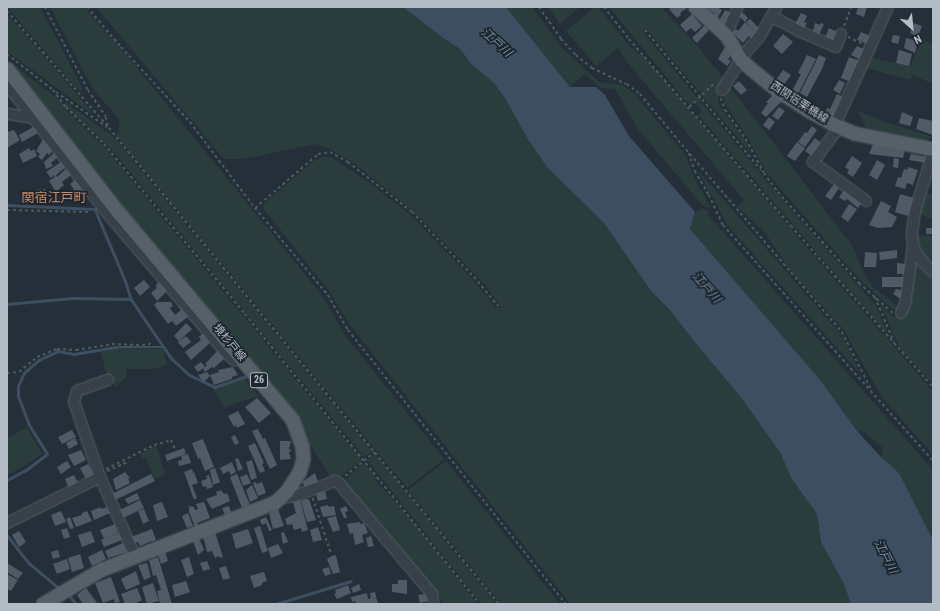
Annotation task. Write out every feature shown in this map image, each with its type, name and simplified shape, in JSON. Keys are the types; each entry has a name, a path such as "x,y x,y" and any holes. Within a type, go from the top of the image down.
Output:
{"main road":[{"name":"西関宿栗橋線","path":"695,7 726,35 740,58 777,90 837,126 865,136 933,151"},
{"name":"境杉戸線","path":"7,69 118,212 292,420 300,438 303,453 299,472 292,486 281,498 266,506 102,569 42,604"}],"street":[{"path":"726,35 738,7"},
{"path":"722,88 740,58 773,17 777,7"},
{"path":"866,201 812,162 837,126 888,7"},
{"path":"773,17 799,31 836,47 841,34"},
{"path":"7,86 112,219 221,347 234,360 243,360"},
{"path":"7,114 33,118"},
{"path":"901,313 905,304 913,246 912,233 915,211 933,151"},
{"path":"913,246 922,261 933,272"},
{"path":"108,380 77,391 74,402 101,475 135,556"},
{"path":"7,522 101,475"},
{"path":"281,498 295,496 335,481 338,482 432,594 433,604"}],"path":[{"path":"45,7 88,90 106,116 109,128"},
{"path":"88,7 121,47 190,122 255,208 328,295 348,330 566,604"},
{"path":"538,7 561,39 576,55 592,68 627,84 640,94 842,332 873,392"},
{"path":"604,7 629,39 933,387"},
{"path":"851,7 841,34 870,47"},
{"path":"7,11 109,128 499,604"},
{"path":"645,30 764,173 778,192 859,283 894,314 901,313"},
{"path":"7,54 53,90 109,128"},
{"path":"689,107 716,83 722,88 722,106 746,139 764,173"},
{"path":"53,90 66,107 104,144 364,460 480,604"},
{"path":"255,208 318,154 330,152 348,162 412,212 474,277 498,306"},
{"path":"689,153 695,171 709,195 723,225 933,461"},
{"path":"7,210 90,212"},
{"path":"875,297 894,343"},
{"path":"7,373 19,372 37,357 57,349 76,350 112,344 148,345 153,341"},
{"path":"101,475 108,467 154,445 171,440 175,449"},
{"path":"344,477 375,452"},
{"path":"101,475 129,461"},
{"path":"311,490 331,553"}],"green space":[{"path":"7,7 40,7 83,89 80,91 76,88"},
{"path":"50,7 84,7 134,64 321,294 346,337 444,459 407,488 116,135 119,132 119,119 93,89"},
{"path":"96,7 403,7 443,38 460,49 472,65 493,82 505,98 529,141 547,167 604,223 651,291 671,311 743,400 781,454 791,478 817,514 821,542 844,584 851,604 570,604 350,325 329,291 263,208 264,203 315,160 322,157 331,157 371,184 412,216 474,281 495,307 501,308 487,287 414,212 359,167 330,149 315,144 254,157 224,159"},
{"path":"506,7 532,7 563,49 599,82 622,85 634,93 686,156 695,180 711,208 703,206 638,129 615,89 601,88 585,74 570,87"},
{"path":"548,7 580,7 560,24"},
{"path":"595,7 598,7 627,43 639,54 641,53 822,265 933,391 933,455 881,396 843,329 790,270 763,230 737,207 744,200 626,61 618,48 596,66 566,31"},
{"path":"609,7 661,7 696,44 723,78 718,97 720,107 745,140 751,152 746,148 646,28 642,31 777,193 876,306 889,336 698,115 702,111 695,102 690,106"},
{"path":"7,14 94,114 89,112 8,52"},
{"path":"923,39 933,45 933,84 913,75 910,80 863,67 867,57 910,66"},
{"path":"7,59 60,101 66,110 106,149 362,460 339,478 332,479 305,436 113,200 7,63"},
{"path":"728,84 852,245 864,273 872,286 896,305 899,310 896,311 891,308 860,280 765,171 748,138 724,103 725,90"},
{"path":"65,102 114,137 372,451 364,457 113,151 67,108"},
{"path":"858,111 882,121 933,137 925,141 866,128"},
{"path":"697,169 839,332 845,341 861,375 728,226"},
{"path":"923,190 933,196 933,217 931,219 917,212"},
{"path":"702,209 709,211 707,214 933,470 933,540 899,473 881,457 883,448 863,431 857,431 821,381 690,229 695,212"},
{"path":"916,236 933,236 933,259 928,260 925,257"},
{"path":"912,263 922,267 933,277 933,384 900,348 880,304 895,318 904,315"},
{"path":"118,348 163,349 167,365 153,369 126,369 127,377 121,381 116,388 115,384 109,381 100,351"},
{"path":"242,376 259,396 224,407 212,387"},
{"path":"27,427 42,454 26,465 7,475 7,438"},
{"path":"156,445 165,474 154,479 146,458 142,459 140,454"},
{"path":"375,454 497,604 482,604 475,596 367,460"},
{"path":"446,461 561,604 501,604 408,490"},
{"path":"364,463 375,476 376,481 413,522 477,604 444,604 377,524 380,521 366,512 342,482"}],"water":[{"name":"江戸川","path":"403,7 506,7 570,87 596,87 605,95 629,136 695,212 690,229 821,381 857,431 881,457 899,473 933,540 933,604 851,604 844,584 821,542 817,514 791,478 781,454 743,400 671,311 651,291 604,223 547,167 529,141 505,98 493,82 472,65 460,49 443,38"}],"building":[{"path":"671,7 687,8 680,13 681,15 677,18 669,9"},
{"path":"708,7 717,7 722,10 717,19 712,16 714,13 707,9"},
{"path":"858,7 867,7 864,17 856,14"},
{"path":"725,10 732,13 726,25 719,21"},
{"path":"742,12 748,18 745,22 739,16"},
{"path":"801,13 807,16 804,22 807,23 803,30 795,24"},
{"path":"692,14 702,26 695,32 691,28 686,32 680,25"},
{"path":"750,19 759,28 752,39 749,36 743,43 732,32 736,29 738,31 745,22 754,30 746,22"},
{"path":"815,23 820,25 821,23 824,24 818,37 812,34"},
{"path":"914,23 922,26 918,37 910,33"},
{"path":"705,25 709,30 697,43 692,38"},
{"path":"829,28 837,32 833,43 824,40"},
{"path":"861,32 870,36 867,44 857,40"},
{"path":"783,34 793,42 782,54 773,46"},
{"path":"893,35 900,36 898,44 891,42"},
{"path":"906,38 918,41 915,53 904,48"},
{"path":"726,45 732,54 728,59 731,61 727,66 718,59"},
{"path":"857,46 865,50 861,60 851,55"},
{"path":"899,50 912,54 909,66 896,63"},
{"path":"807,55 816,59 797,96 791,93 801,74 798,73"},
{"path":"819,55 826,58 822,69 807,97 800,93"},
{"path":"849,57 860,61 851,82 841,78"},
{"path":"783,70 791,75 783,86 776,80"},
{"path":"839,80 845,83 840,94 833,90"},
{"path":"739,81 747,90 741,95 733,86"},
{"path":"774,94 782,101 766,117 761,113 768,103 766,102"},
{"path":"837,94 845,98 835,117 825,113 827,108 830,109"},
{"path":"779,107 785,111 778,120 772,116"},
{"path":"902,112 913,117 910,126 899,123"},
{"path":"769,117 775,122 769,130 763,125"},
{"path":"919,118 933,121 933,135 916,129"},
{"path":"35,126 38,133 22,142 19,135"},
{"path":"812,126 817,130 805,147 798,142 805,132 807,133"},
{"path":"14,130 20,140 7,148 7,132"},
{"path":"815,138 821,143 812,156 805,151"},
{"path":"43,139 53,150 49,155 47,153 42,160 38,157 40,154 36,151"},
{"path":"797,142 805,148 795,161 787,156"},
{"path":"874,142 905,150 903,158 869,154"},
{"path":"29,148 31,151 34,149 37,156 23,163 19,154"},
{"path":"54,153 58,157 51,163 53,166 46,169 44,162"},
{"path":"911,154 927,157 926,163 909,160"},
{"path":"852,156 862,163 853,177 847,173 849,170 845,167"},
{"path":"894,158 899,159 898,168 893,167"},
{"path":"877,160 885,165 877,180 869,175"},
{"path":"61,162 67,166 56,175 57,177 67,168 71,175 62,182 64,185 56,192 49,181 55,177 54,175 51,178 46,172"},
{"path":"908,167 918,170 913,185 907,183 905,189 895,186 898,177 901,178 904,169 907,170"},
{"path":"76,179 84,189 72,200 67,194 74,189 70,184"},
{"path":"834,184 839,188 831,200 825,196"},
{"path":"38,189 45,189 44,202 37,201"},
{"path":"845,189 862,202 858,208 847,199 845,201 839,197"},
{"path":"900,194 914,198 908,216 895,212"},
{"path":"881,201 891,206 888,212 897,217 892,227 878,228 869,225"},
{"path":"849,204 857,209 848,222 841,217"},
{"path":"926,228 933,228 933,234 926,234"},
{"path":"897,250 897,258 880,260 879,252"},
{"path":"865,252 877,253 876,267 864,267"},
{"path":"897,263 905,264 904,274 897,274"},
{"path":"882,277 904,277 904,287 882,287"},
{"path":"144,280 150,287 140,296 134,288"},
{"path":"160,281 168,290 157,301 151,293 157,288 155,286"},
{"path":"896,289 904,291 901,299 893,294"},
{"path":"157,302 171,302 173,306 170,308 175,315 181,310 179,307 181,305 189,316 176,326 172,321 168,324 154,305"},
{"path":"186,323 192,329 179,341 174,336"},
{"path":"203,333 210,343 191,360 185,352 201,340 199,337"},
{"path":"186,336 191,342 183,348 178,342"},
{"path":"218,350 225,358 214,368 212,367 205,372 203,369 207,365 205,364"},
{"path":"201,362 205,367 198,372 194,367"},
{"path":"233,367 238,375 232,377 232,379 214,385 210,375 219,372 218,370"},
{"path":"207,372 210,376 205,381 198,375"},
{"path":"257,398 271,413 259,423 245,407"},
{"path":"238,411 245,424 237,428 236,425 234,427 228,416"},
{"path":"258,429 263,439 265,438 277,465 270,469 252,431"},
{"path":"72,430 76,437 62,444 58,437"},
{"path":"235,435 239,443 235,445 231,437"},
{"path":"75,438 78,444 69,449 66,443"},
{"path":"203,439 214,467 205,471 200,458 198,459 192,443"},
{"path":"280,441 291,441 289,449 292,451 289,452 291,459 280,460"},
{"path":"255,443 264,463 262,464 265,471 260,473 248,446"},
{"path":"184,448 186,454 167,461 165,455"},
{"path":"81,450 86,460 74,466 68,455"},
{"path":"188,454 191,463 179,466 178,461 182,460 181,456"},
{"path":"238,458 243,469 238,471 235,459"},
{"path":"252,460 257,478 251,480 246,462"},
{"path":"67,461 71,467 61,474 57,467"},
{"path":"232,462 236,472 231,475 229,471 223,474 220,468"},
{"path":"88,464 94,475 86,479 80,468"},
{"path":"215,468 220,482 213,485 210,470"},
{"path":"192,469 193,472 191,474 194,472 198,483 192,485 197,498 194,500 184,472"},
{"path":"125,472 130,478 128,479 130,483 116,490 113,479"},
{"path":"315,473 318,482 305,487 302,482"},
{"path":"151,474 155,481 115,500 112,494"},
{"path":"237,474 250,505 242,508 230,477"},
{"path":"247,474 251,483 243,486 240,477"},
{"path":"74,475 78,483 69,488 65,479"},
{"path":"209,475 213,487 207,489 206,486 203,487 201,481 207,479 206,476"},
{"path":"256,482 256,484 262,482 266,493 258,496 253,483"},
{"path":"252,485 258,498 250,502 246,490"},
{"path":"221,490 224,494 227,493 230,501 212,509 206,499 217,495 216,492"},
{"path":"325,491 327,499 318,501 316,494"},
{"path":"137,493 140,499 128,504 125,499"},
{"path":"300,499 308,530 302,532 301,528 294,530 292,524 287,525 285,519 296,513 293,502"},
{"path":"309,499 316,520 307,522 301,501"},
{"path":"140,500 144,508 123,518 120,510"},
{"path":"162,502 168,517 157,521 153,505"},
{"path":"204,502 210,518 197,523 199,526 195,527 189,512 189,506 194,507 195,510 198,509 196,504"},
{"path":"328,505 329,507 334,506 336,515 323,517 320,507"},
{"path":"229,506 231,512 225,515 222,508"},
{"path":"346,506 348,511 345,512 347,518 344,518 340,509"},
{"path":"101,507 101,509 107,507 110,513 94,520 91,511"},
{"path":"144,509 149,521 143,524 138,511"},
{"path":"278,509 284,526 273,529 269,513"},
{"path":"61,511 66,522 55,526 51,515"},
{"path":"87,511 92,521 76,527 72,518 82,515 82,513"},
{"path":"188,513 193,526 187,528 182,516"},
{"path":"336,516 340,530 333,532 327,518"},
{"path":"70,517 74,528 70,529 66,519"},
{"path":"266,517 272,530 269,531 266,523 262,525 260,520"},
{"path":"360,522 360,524 364,523 368,533 362,535 364,542 355,545 353,533 350,534 347,524"},
{"path":"115,524 118,533 104,539 100,530"},
{"path":"260,526 268,551 262,553 254,528"},
{"path":"318,527 322,540 313,542 310,530"},
{"path":"67,528 70,537 64,539 61,530"},
{"path":"152,529 156,540 140,546 138,542 134,544 131,537"},
{"path":"248,529 253,543 236,549 232,534"},
{"path":"19,531 26,542 19,547 12,535"},
{"path":"91,531 95,542 82,547 78,535"},
{"path":"215,532 223,557 220,558 219,556 215,558 212,551 207,552 203,536"},
{"path":"284,532 288,542 283,544 281,533"},
{"path":"119,533 122,540 104,547 101,540"},
{"path":"371,536 374,546 368,547 366,538"},
{"path":"199,538 204,550 198,555 193,541"},
{"path":"123,543 127,552 108,558 105,551"},
{"path":"278,544 283,553 271,558 268,548"},
{"path":"58,550 60,557 53,559 51,552"},
{"path":"102,550 106,559 92,566 88,557"},
{"path":"165,551 168,561 161,564 158,554"},
{"path":"80,554 84,568 72,572 68,558"},
{"path":"334,555 336,556 340,572 333,574 327,559"},
{"path":"158,557 172,604 160,604 157,591 161,590 156,575 153,576 149,560"},
{"path":"189,557 194,574 187,577 181,560"},
{"path":"67,559 70,569 57,574 53,564"},
{"path":"207,561 210,569 203,571 200,563"},
{"path":"7,563 23,573 18,579 7,572"},
{"path":"147,563 151,577 144,580 138,565"},
{"path":"226,566 230,578 223,580 219,568"},
{"path":"329,567 331,574 325,576 322,569"},
{"path":"136,571 140,584 126,590 121,579"},
{"path":"264,572 267,581 254,588 250,576"},
{"path":"7,574 18,580 11,591 7,589"},
{"path":"111,577 120,602 115,603 114,599 103,603 95,583"},
{"path":"398,580 407,580 407,594 392,592 392,584 398,584"},
{"path":"186,581 190,592 175,597 172,585"},
{"path":"153,583 159,601 147,604 142,587"},
{"path":"359,584 361,590 353,593 351,588"},
{"path":"348,585 351,593 337,599 334,594 336,593 335,590"},
{"path":"86,588 98,604 83,604 77,595"},
{"path":"137,588 142,600 136,604 125,604 121,594"},
{"path":"375,592 378,604 356,604 355,601 352,602 351,597 367,593 368,599 371,598 370,593"},
{"path":"425,594 428,601 420,603 418,595"}],"waterway":[{"path":"7,205 95,209 125,280 131,299"},
{"path":"7,304 72,298 131,299 172,359 190,375 215,387 244,377"},
{"path":"7,480 26,470 47,454 29,425 18,396 18,386 24,373 39,360 58,351 74,354 116,347 163,347"},
{"path":"7,535 29,563 59,588"},
{"path":"276,604 351,581"},
{"path":"70,596 76,604"}],"district":[{"name":"関宿江戸町","path":"54,198"}]}
